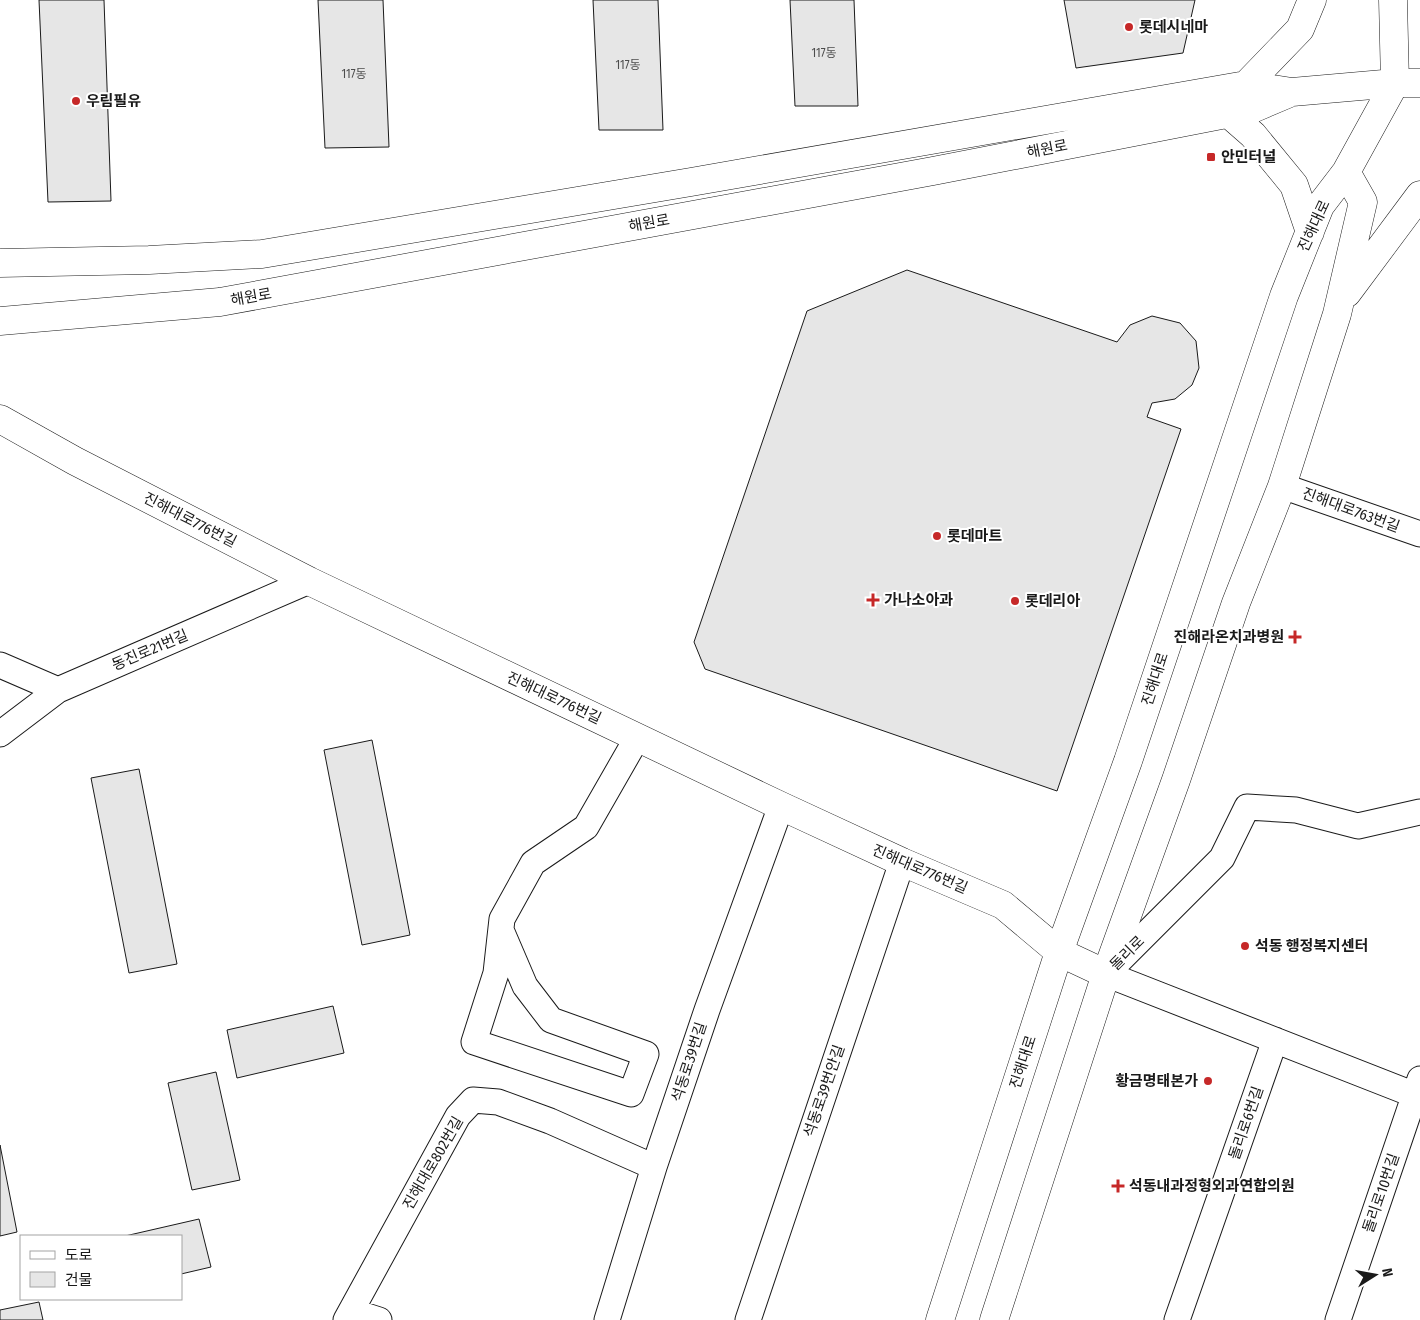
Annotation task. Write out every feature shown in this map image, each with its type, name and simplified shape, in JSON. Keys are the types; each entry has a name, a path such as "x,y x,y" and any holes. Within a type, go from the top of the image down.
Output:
{"main road":[{"path":"1246,85 1300,28 1312,0"},
{"path":"0,262 149,260 262,254 1246,85 1292,92 1408,83 1394,0"},
{"name":"진해대로","path":"940,1320 1059,952 1128,761 1280,305 1320,206 1408,83"},
{"name":"해원로","path":"0,321 220,302 933,171 1252,110 1292,92"},
{"path":"1229,114 1253,135 1294,185 1310,232"},
{"path":"994,1320 1106,974 1176,780 1236,604 1282,486 1340,302 1363,202 1346,172"},
{"path":"1340,302 1420,194"},
{"name":"진해대로776번길","path":"0,419 75,462 309,581 781,806 902,862 1003,905 1059,952 1106,974"}],"street":[{"name":"진해대로763번길","path":"1282,486 1420,534"},
{"name":"동진로21번길","path":"0,734 58,690 309,581"},
{"path":"0,665 58,690"},
{"path":"501,930 525,986 551,1020 646,1054 630,1094 474,1042 496,973 502,919 533,863 586,828 637,738"},
{"name":"석동로39번길","path":"607,1320 654,1167 707,1010 781,806"},
{"name":"돌리로","path":"1418,1090 1275,1040 1106,974 1222,858 1248,807 1296,810 1358,826 1420,812"},
{"name":"석동로39번안길","path":"748,1320 902,862"},
{"name":"돌리로6번길","path":"1177,1320 1275,1040"},
{"name":"돌리로10번길","path":"1338,1320 1418,1090"},
{"name":"진해대로802번길","path":"348,1315 458,1116 473,1100 498,1102 550,1121 654,1167"},
{"path":"348,1315 379,1320"}],"building":[{"name":"우림필유","path":"39,0 104,0 111,201 48,202"},
{"path":"318,0 383,0 389,147 325,148"},
{"path":"593,0 658,0 663,130 599,130"},
{"path":"790,0 854,0 858,106 795,106"},
{"name":"롯데시네마","path":"1064,0 1195,0 1183,53 1076,68"},
{"name":"롯데마트","path":"907,270 1117,342 1130,325 1152,316 1180,323 1196,341 1199,368 1192,385 1175,399 1152,403 1147,417 1181,429 1057,791 705,669 694,642 807,311"},
{"path":"372,740 410,935 362,945 324,750"},
{"path":"139,769 177,964 129,973 91,778"},
{"path":"333,1006 344,1053 237,1078 227,1030"},
{"path":"216,1072 240,1180 192,1190 168,1083"},
{"path":"0,1145 17,1232 0,1236"},
{"path":"199,1219 211,1267 182,1274 182,1235 129,1235"},
{"path":"39,1302 43,1320 0,1320 0,1310"}],"place":[{"name":"롯데시네마","path":"1129,27"},
{"name":"우림필유","path":"76,101"},
{"name":"안민터널","path":"1211,157"},
{"name":"롯데마트","path":"937,536"},
{"name":"가나소아과","path":"873,600"},
{"name":"롯데리아","path":"1015,601"},
{"name":"진해라온치과병원","path":"1295,637"},
{"name":"석동 행정복지센터","path":"1245,946"},
{"name":"황금명태본가","path":"1208,1081"},
{"name":"석동내과정형외과연합의원","path":"1118,1186"}]}
